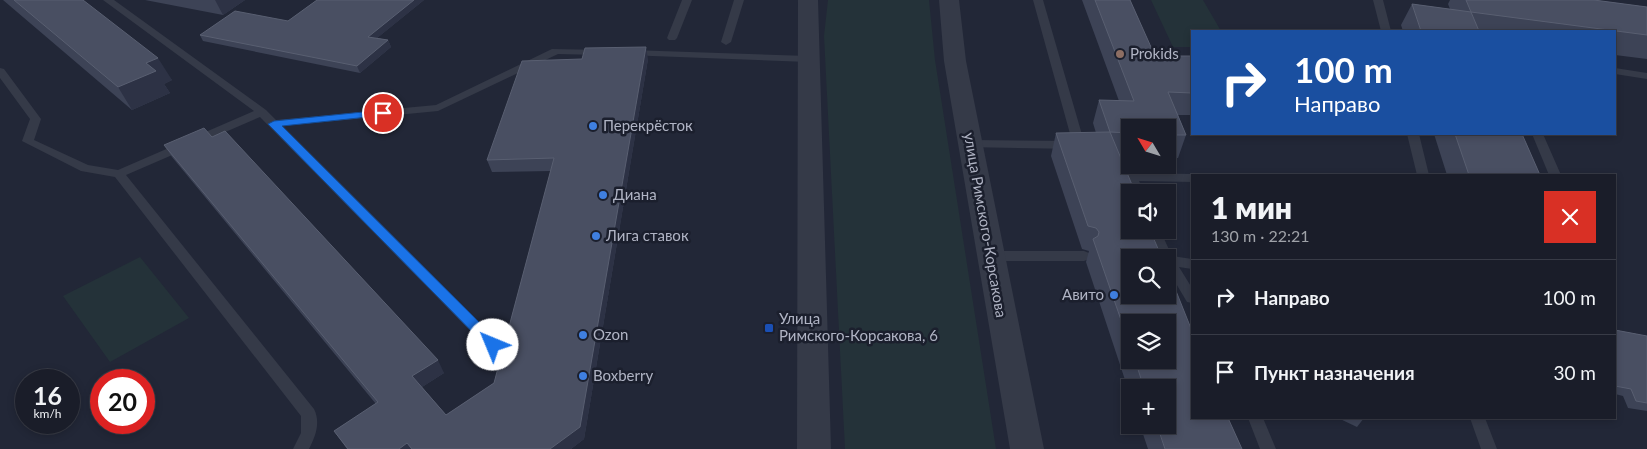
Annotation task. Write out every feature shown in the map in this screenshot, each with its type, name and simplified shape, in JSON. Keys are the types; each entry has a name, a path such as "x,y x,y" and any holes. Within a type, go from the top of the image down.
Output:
{"street":[{"path":"808,0 814,449"},
{"name":"улица Римского-Корсакова","path":"949,0 955,61 1027,449"}],"lane":[{"path":"108,0 262,112 493,345"},
{"path":"672,38 687,0"},
{"path":"726,42 739,0"},
{"path":"970,144 1079,145 1038,0"},
{"path":"1378,0 1386,30"},
{"path":"274,124 438,108 556,51 808,58"},
{"path":"0,71 36,119 28,141 85,168 119,174 262,112"},
{"path":"1616,72 1647,76"},
{"path":"1413,135 1423,174"},
{"path":"1538,135 1555,174"},
{"path":"119,174 309,414 309,434 301,449"},
{"path":"1134,184 1131,177 1191,178"},
{"path":"991,256 1084,256"},
{"path":"1176,260 1191,264"},
{"path":"1176,272 1191,296"},
{"path":"1256,419 1268,449"},
{"path":"1478,419 1489,449"}],"shaded area":[{"path":"828,0 929,0 935,60 996,449 845,449 824,36"},
{"path":"1151,0 1203,0 1220,30 1191,30 1191,47 1173,47"},
{"path":"140,257 189,318 110,362 63,296"}],"building":[{"path":"14,0 83,0 158,58 146,63 156,71 118,87"},
{"path":"317,0 414,0 368,37 388,40 357,66 200,35 235,11 288,21"},
{"path":"1095,0 1130,0 1155,56 1191,56 1191,93 1168,92 1186,135 1176,135 1176,119 1121,119 1121,133 1110,132 1099,100 1134,101"},
{"path":"1466,0 1594,0 1647,7 1647,35 1616,30 1471,12"},
{"path":"1412,4 1471,12 1479,30 1421,30"},
{"path":"646,47 580,427 550,449 412,449 407,443 399,449 348,449 334,431 378,402 164,145 204,128 212,137 225,131 438,360 412,376 446,415 494,383 554,158 487,160 522,61 582,59 585,48"},
{"path":"1110,132 1121,158 1121,174 1128,174 1132,184 1121,184 1121,239 1154,239 1158,249 1121,249 1121,304 1176,304 1176,291 1191,328 1191,419 1228,419 1242,449 1165,449 1160,434 1176,434 1176,379 1141,379 1138,369 1176,369 1176,314 1121,314 1121,320 1093,239 1098,236 1099,232 1096,228 1088,226 1056,133"},
{"path":"1455,135 1522,135 1540,174 1469,174"},
{"path":"1616,330 1647,336 1647,403 1636,401 1631,389 1616,386"}],"place":[{"name":"Prokids","path":"1120,54"},
{"name":"Перекрёсток","path":"593,126"},
{"name":"Диана","path":"603,195"},
{"name":"Лига ставок","path":"596,236"},
{"name":"Авито","path":"1114,295"},
{"name":"Улица Римского-Корсакова, 6","path":"769,328"},
{"name":"Ozon","path":"583,335"},
{"name":"Boxberry","path":"583,376"}],"route":[{"path":"383,113 274,124 493,345"}]}
